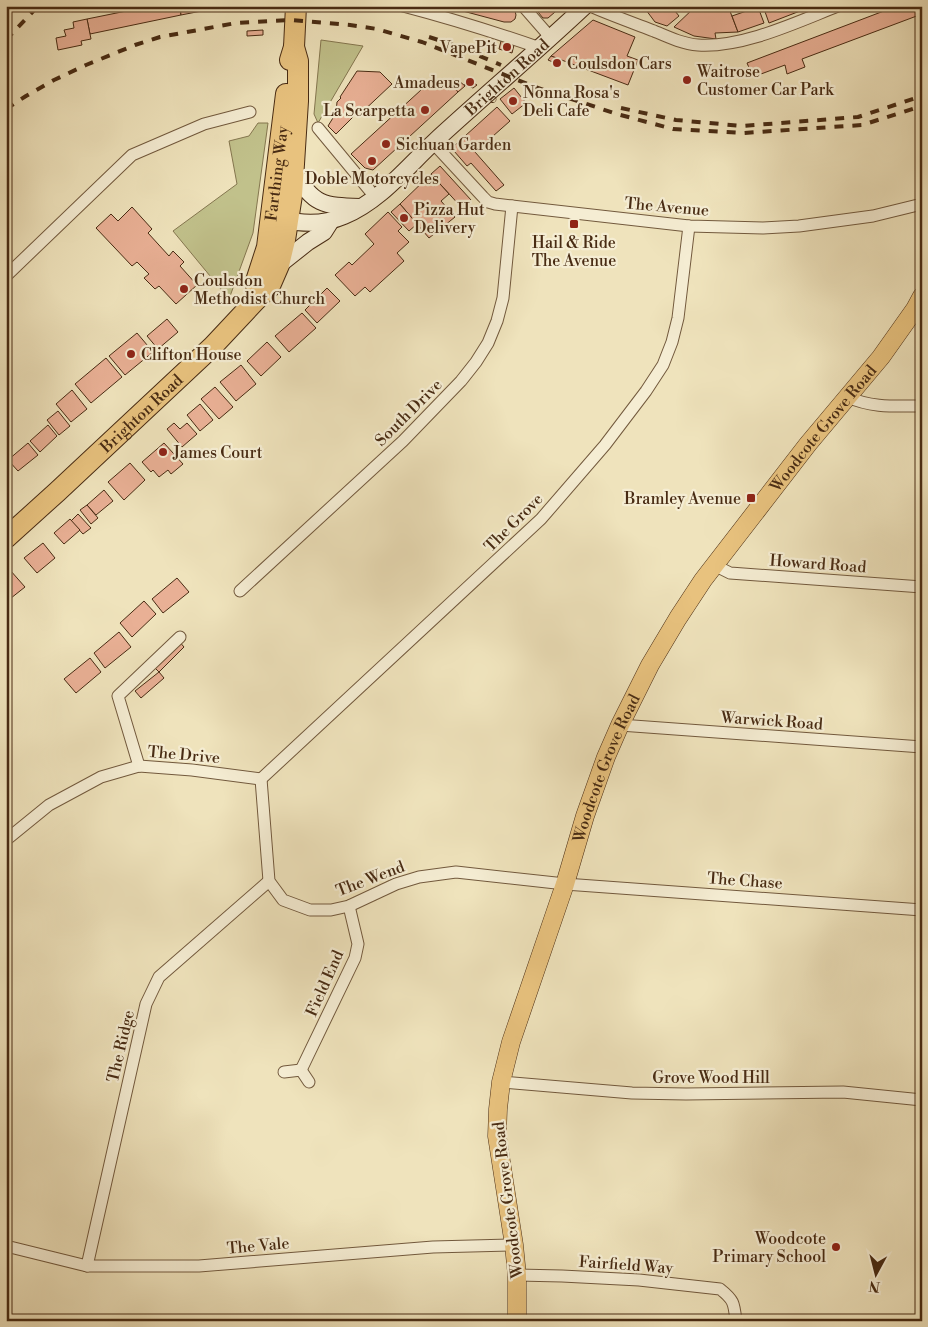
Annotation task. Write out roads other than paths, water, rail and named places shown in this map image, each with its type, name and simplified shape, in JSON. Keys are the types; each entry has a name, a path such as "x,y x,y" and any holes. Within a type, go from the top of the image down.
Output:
{"highway":[{"name":"Farthing Way","path":"280,220 289,61 294,48 296,6"},
{"name":"Farthing Way","path":"257,299 256,281 280,220 294,171 298,61 294,48"},
{"path":"279,265 285,240 280,220"},
{"name":"Brighton Road","path":"6,538 213,346 257,299 270,288 279,265"}],"main road":[{"name":"Brighton Road","path":"280,220 303,223 332,221 346,216 376,198 433,143 585,6"},
{"path":"294,171 310,195 320,202 334,206 360,207"},
{"name":"Brighton Road","path":"279,265 324,232 332,221"},
{"name":"Woodcote Grove Road","path":"518,1321 514,1245 498,1136 501,1082 511,1042 606,757 650,665 678,618 714,565 808,444 881,357 922,296"}],"street":[{"path":"403,6 545,43"},
{"path":"523,6 545,43"},
{"path":"590,6 673,39 697,45 722,45 771,32 838,6"},
{"path":"6,276 132,155 204,124 235,122 250,112"},
{"path":"318,128 376,198"},
{"name":"The Avenue","path":"433,143 488,202 495,204 689,226 744,228 799,226 873,216 922,204"},
{"name":"South Drive","path":"240,591 403,441 461,381 476,362 488,343 497,321 502,298 512,206"},
{"name":"The Grove","path":"260,779 541,520 605,445 663,365 672,342 678,318 689,226"},
{"path":"848,397 860,403 876,406 922,406"},
{"name":"Howard Road","path":"714,565 730,573 922,587"},
{"path":"139,766 118,696 180,637"},
{"name":"Warwick Road","path":"620,725 922,747"},
{"name":"The Drive","path":"6,840 49,805 101,777 139,766 192,770 260,779"},
{"path":"260,779 269,882"},
{"name":"The Wend","path":"269,882 283,900 310,910 331,910 349,906 396,884 419,877 456,872 565,884"},
{"name":"The Ridge","path":"87,1266 146,1004 159,977 269,882"},
{"name":"The Chase","path":"565,884 922,910"},
{"name":"Field End","path":"301,1070 354,958 358,944 349,906"},
{"path":"284,1072 301,1070 309,1082"},
{"name":"Grove Wood Hill","path":"501,1082 632,1093 843,1092 922,1100"},
{"name":"The Vale","path":"6,1246 87,1266 199,1266 433,1247 514,1245"},
{"name":"Fairfield Way","path":"517,1275 639,1280 720,1289 730,1296 734,1306 736,1321"}],"railway":[{"path":"6,40 38,6"},
{"path":"6,109 54,80 86,65 160,37 236,23 290,20 377,29 422,42 535,87 617,114 673,129 743,133 862,125 922,106"},
{"path":"429,37 501,65"},
{"path":"621,108 676,120 742,126 858,117 922,96"}],"place":[{"name":"VapePit","path":"507,47"},
{"name":"Coulsdon Cars","path":"557,63"},
{"name":"Waitrose Customer Car Park","path":"687,80"},
{"name":"Amadeus","path":"470,82"},
{"name":"Nonna Rosa's Deli Cafe","path":"513,101"},
{"name":"La Scarpetta","path":"425,110"},
{"name":"Sichuan Garden","path":"386,144"},
{"name":"Doble Motorcycles","path":"372,161"},
{"name":"Pizza Hut Delivery","path":"404,218"},
{"name":"Hail & Ride The Avenue","path":"574,224"},
{"name":"Coulsdon Methodist Church","path":"184,289"},
{"name":"Clifton House","path":"131,354"},
{"name":"James Court","path":"163,452"},
{"name":"Bramley Avenue","path":"751,498"},
{"name":"Woodcote Primary School","path":"836,1247"}]}
